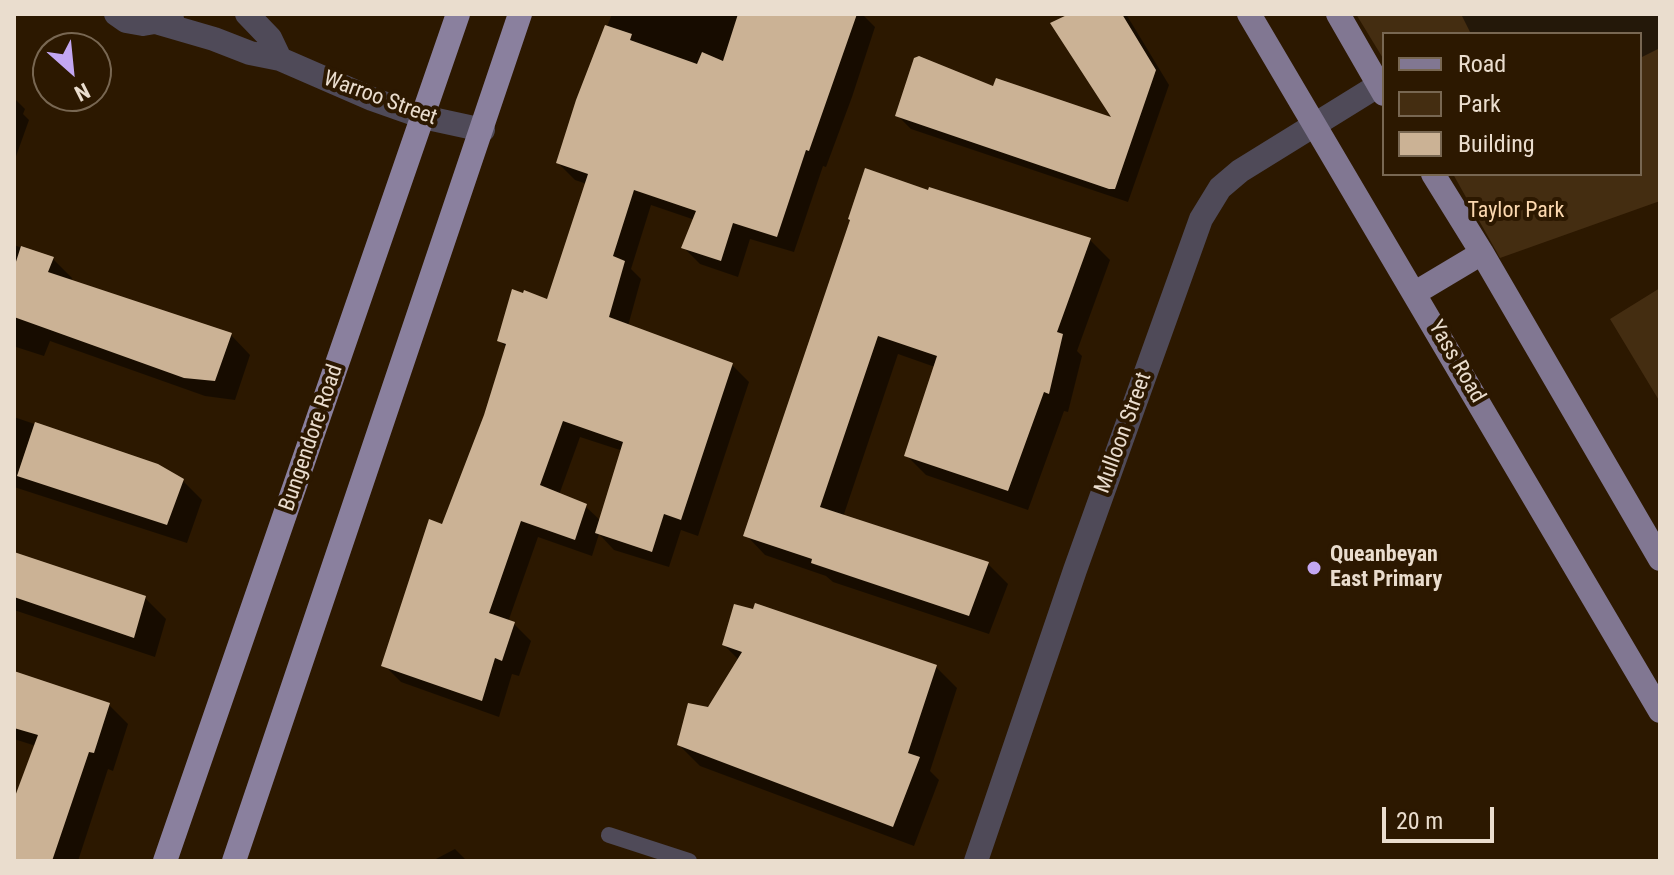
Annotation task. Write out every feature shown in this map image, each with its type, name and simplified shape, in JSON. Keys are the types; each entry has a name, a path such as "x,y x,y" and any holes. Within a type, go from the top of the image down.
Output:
{"highway":[{"name":"Bungendore Road","path":"165,861 458,14"},
{"path":"234,861 520,14"}],"main road":[{"name":"Yass Road","path":"1249,14 1660,711"},
{"path":"1338,14 1381,90"},
{"path":"1434,176 1660,559"},
{"path":"1415,293 1482,253"}],"street":[{"path":"247,14 270,38 280,59"},
{"name":"Warroo Street","path":"115,16 143,24 170,19 250,53 280,59 372,99 423,117 483,130"},
{"name":"Mulloon Street","path":"976,861 1194,234 1212,200 1229,180 1314,124 1381,90"}],"lane":[{"path":"609,835 689,861"}],"green space":[{"name":"Taylor Park","path":"1356,14 1660,14 1660,201 1500,258 1454,176 1642,176 1642,32 1382,32 1382,57"},
{"path":"1660,288 1660,402 1610,319"}],"building":[{"path":"738,14 857,14 777,237 733,223 721,261 681,248 696,211 634,190 613,256 625,261 609,317 733,363 681,520 664,514 652,552 595,533 623,442 563,421 540,485 587,504 575,540 521,521 489,613 515,622 502,661 495,658 482,701 381,666 429,519 442,524 484,415 506,344 497,341 512,289 547,299 588,174 556,163 605,25 632,34 630,40 697,64 702,52 723,61"},
{"path":"1069,14 1122,14 1156,70 1115,189 895,116 914,58 919,56 993,86 996,78 1111,117 1050,23"},
{"path":"865,168 1091,238 1057,332 1063,334 1049,394 1044,392 1008,491 904,456 937,356 878,336 820,507 989,562 969,616 811,563 812,559 743,536"},
{"path":"21,246 54,257 48,272 232,333 215,381 184,378 14,317 14,268"},
{"path":"35,422 158,464 184,479 167,525 17,476"},
{"path":"14,552 146,596 134,638 14,597"},
{"path":"755,603 937,665 908,753 920,757 893,827 677,745 688,703 708,707 742,652 722,645 734,604 753,609"},
{"path":"14,671 110,703 94,753 89,752 52,861 14,861 14,799 38,735 14,728"}],"place":[{"name":"Queanbeyan East Primary","path":"1314,568"}]}
